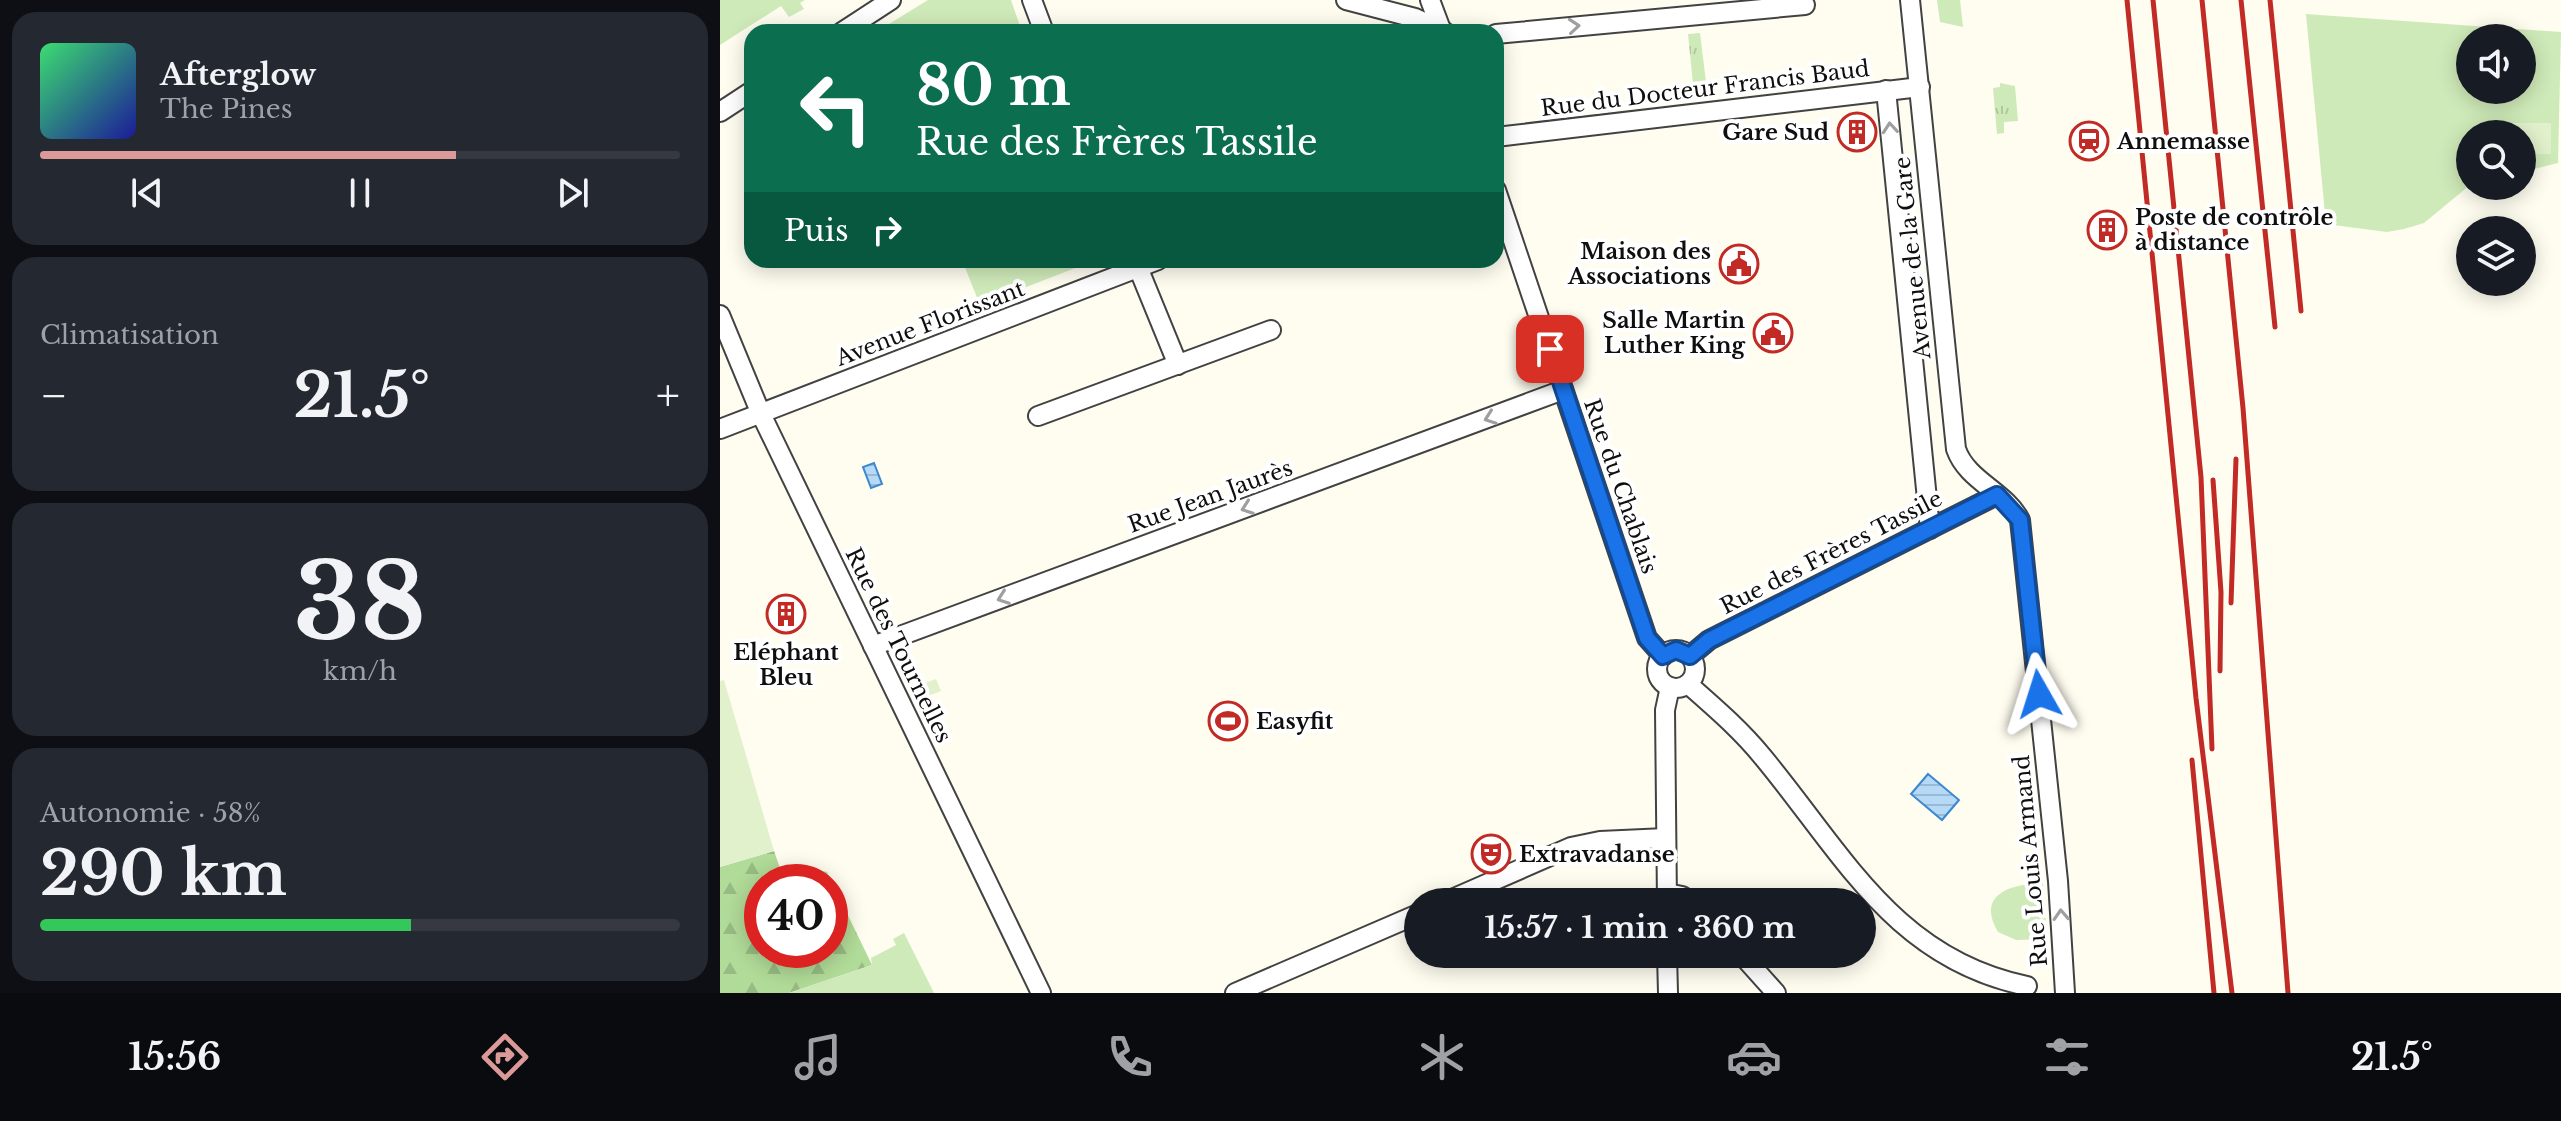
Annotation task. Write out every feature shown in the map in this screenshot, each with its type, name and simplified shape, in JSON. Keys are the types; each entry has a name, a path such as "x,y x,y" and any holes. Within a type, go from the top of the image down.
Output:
{"street":[{"path":"854,24 891,0"},
{"path":"1032,0 1041,24"},
{"path":"1346,0 1407,16 1425,24"},
{"path":"1430,0 1440,24"},
{"name":"Avenue de la Gare","path":"1910,0 1956,449 1966,467 1997,495"},
{"path":"1504,33 1674,8 1805,5"},
{"name":"Rue du Docteur Francis Baud","path":"1504,136 1920,87"},
{"path":"1886,90 1898,221 1909,232 1935,526"},
{"path":"720,112 744,96"},
{"name":"Rue du Chablais","path":"1504,214 1647,638 1663,656"},
{"name":"Avenue Florissant","path":"720,429 1127,268"},
{"path":"1139,268 1178,365"},
{"name":"Rue des Tournelles","path":"720,315 761,414 1041,993"},
{"path":"1038,416 1271,330"},
{"name":"Rue Jean Jaurès","path":"873,646 1563,390"},
{"name":"Rue des Frères Tassile","path":"1690,656 1709,640 1997,495"},
{"name":"Rue Louis Armand","path":"1997,495 2020,520 2058,881 2065,993"},
{"path":"1667,888 1665,710 1679,685 1695,670 1690,656 1679,650 1663,656 1658,674 1679,685 1755,748 1873,897 1898,923 1926,944 1968,968 2027,986"},
{"path":"1477,888 1571,847 1600,841 1666,838"},
{"path":"1235,993 1404,920"},
{"path":"1667,968 1668,993"},
{"path":"1754,968 1776,993"}],"green space":[{"path":"720,0 805,0 800,3 804,9 789,17 781,6 753,24 744,24 744,30 720,45"},
{"path":"928,0 1011,0 1019,24 889,24"},
{"path":"1937,0 1960,0 1963,27 1940,22"},
{"path":"2306,14 2456,25 2456,104 2536,104 2536,30 2561,32 2558,163 2536,168 2536,120 2456,120 2456,197 2424,223 2387,232 2326,224"},
{"path":"1700,33 1706,82 1693,84 1688,34"},
{"path":"2000,83 2015,86 2018,121 2004,122 2004,133 1997,134 1993,88 2000,87"},
{"path":"2536,123 2551,123 2551,154 2536,154"},
{"path":"965,268 1075,268 980,305"},
{"path":"936,679 941,691 912,702 907,690"},
{"path":"724,680 774,851 720,867 720,681"},
{"path":"774,851 779,864 744,864 744,968 848,968 848,915 872,965 789,993 720,993 720,867"},
{"path":"2043,883 2047,939 2016,940 1998,932 1992,919 1994,900 2010,889"},
{"path":"904,933 934,993 789,993 872,965 871,958 896,945 893,939"}],"water":[{"path":"874,463 882,484 871,488 863,467"},
{"path":"1928,774 1959,800 1942,820 1911,794"}],"railway":[{"path":"2127,0 2196,698 2232,993"},
{"path":"2153,0 2201,477 2212,749"},
{"path":"2202,0 2243,408 2288,993"},
{"path":"2241,0 2275,327"},
{"path":"2270,0 2301,311"},
{"path":"2231,603 2236,459"},
{"path":"2213,480 2221,592 2220,671"},
{"path":"2192,760 2214,993"}],"place":[{"name":"Gare Sud","path":"1857,132"},
{"name":"Annemasse","path":"2089,141"},
{"name":"Poste de contrôle à distance","path":"2107,230"},
{"name":"Maison des Associations","path":"1739,264"},
{"name":"Salle Martin Luther King","path":"1773,333"},
{"name":"Eléphant Bleu","path":"786,614"},
{"name":"Easyfit","path":"1228,721"},
{"name":"Extravadanse","path":"1491,854"}],"route":[{"path":"1550,349 1647,638 1663,656 1679,650 1690,656 1709,640 1997,495 2015,511 2020,520 2039,694"}]}
